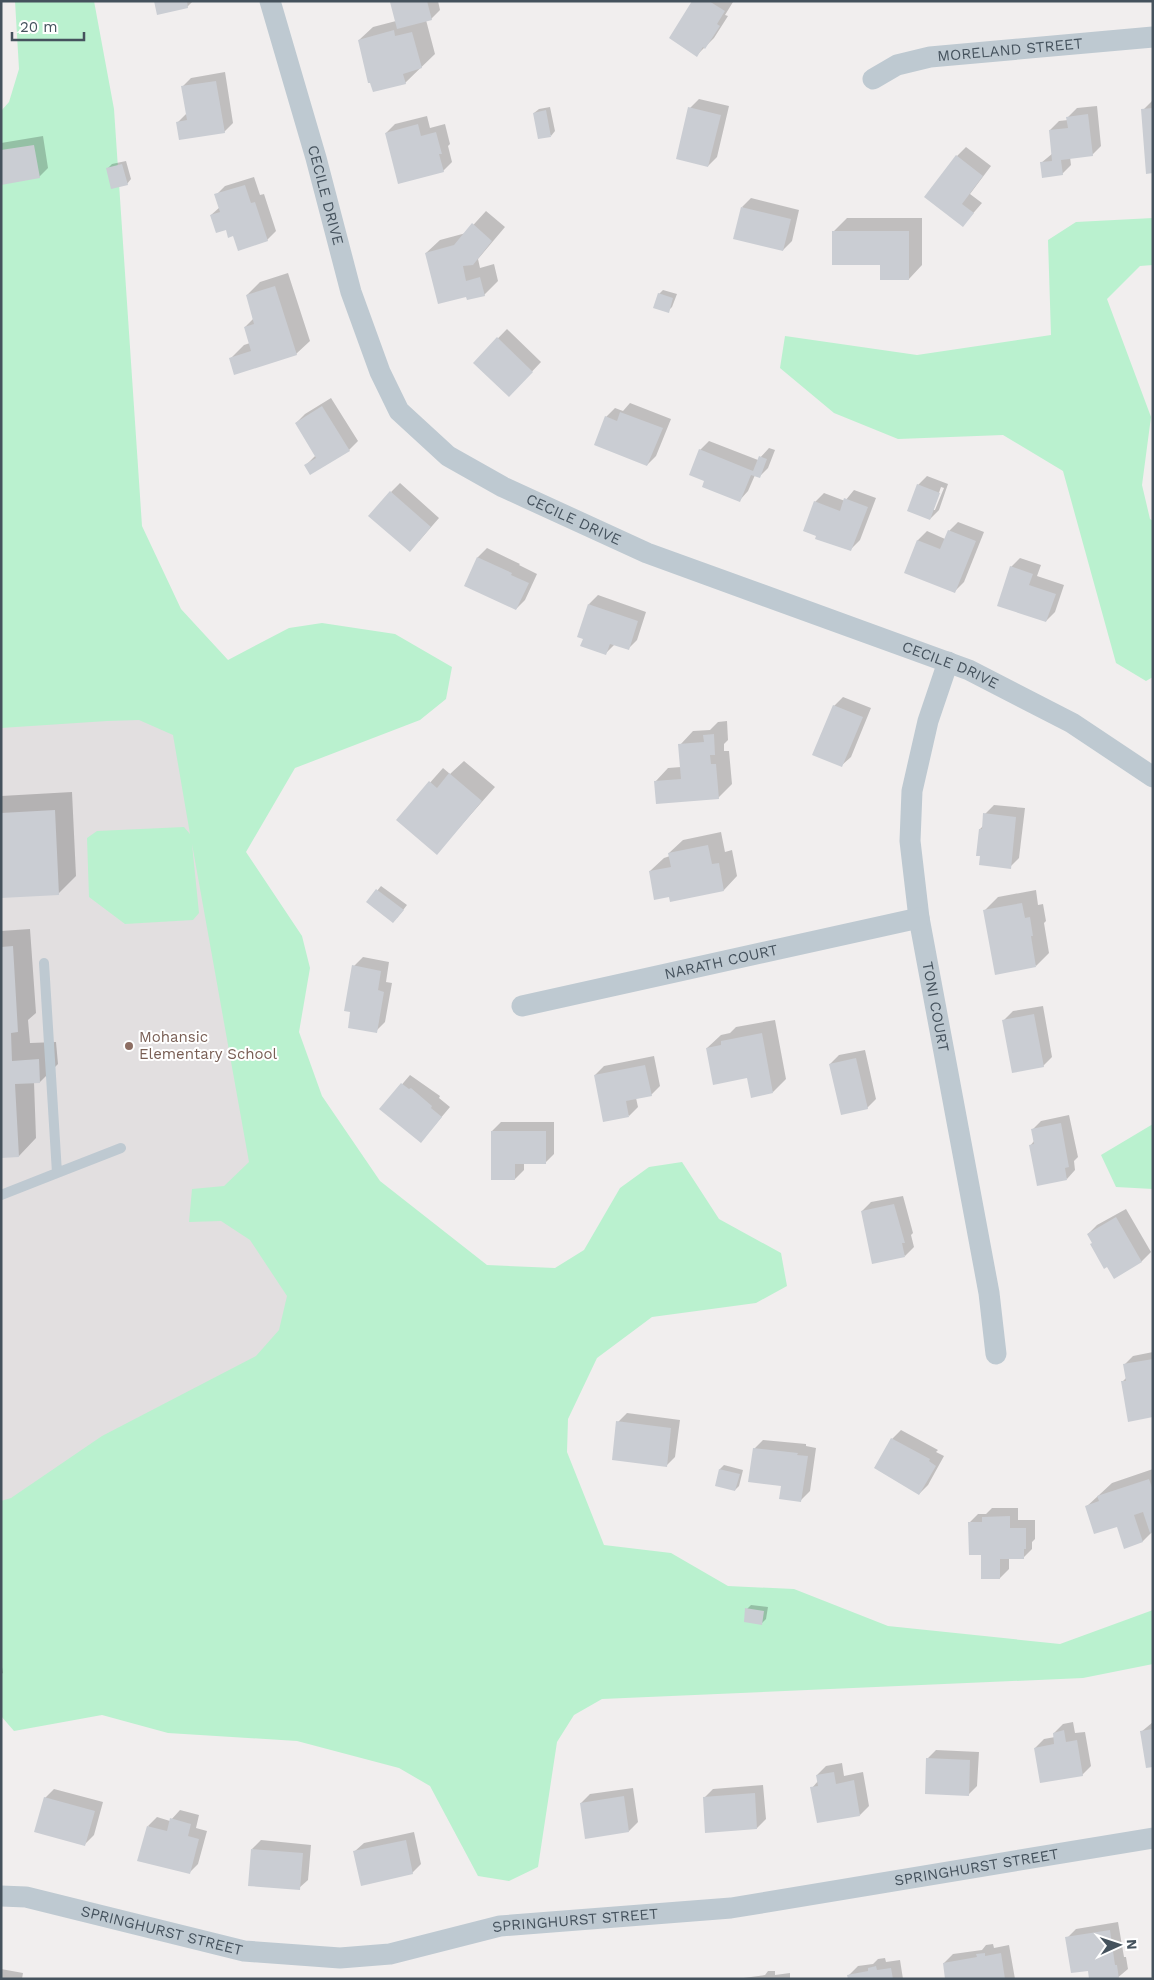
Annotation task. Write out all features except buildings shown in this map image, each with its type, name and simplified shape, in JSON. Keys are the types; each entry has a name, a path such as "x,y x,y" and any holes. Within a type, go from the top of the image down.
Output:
{"street":[{"name":"CECILE DRIVE","path":"270,1 316,158 351,292 380,372 399,411 448,456 512,491 647,553 969,670 1072,723 1153,777"},
{"name":"MORELAND STREET","path":"873,79 897,65 930,57 1153,37"},
{"name":"TONI COURT","path":"948,662 928,721 912,791 910,841 919,918 989,1293 996,1354"},
{"name":"NARATH COURT","path":"522,1006 919,918"},
{"name":"SPRINGHURST STREET","path":"1,1896 26,1897 244,1952 340,1958 390,1954 500,1926 731,1908 1153,1838"}],"lane":[{"path":"44,963 58,1173"},
{"path":"1,1194 121,1148"}],"shaded area":[{"name":"Mohansic Elementary School","path":"190,708 322,1375 1,1537 1,718"}],"green space":[{"path":"15,1 94,1 114,109 142,526 181,609 228,660 289,628 322,623 395,634 452,667 446,699 420,720 295,768 246,852 302,936 310,968 299,1032 322,1096 380,1181 487,1265 555,1268 584,1250 620,1188 649,1167 682,1162 719,1219 781,1253 787,1286 756,1303 652,1317 597,1358 568,1419 567,1452 604,1545 671,1553 728,1586 794,1589 888,1626 1060,1644 1153,1610 1153,1664 1083,1678 602,1699 574,1715 557,1742 538,1867 509,1881 478,1876 430,1786 399,1768 297,1741 168,1733 102,1715 14,1731 1,1716 1,1501 11,1498 102,1436 256,1356 279,1330 287,1296 250,1240 221,1221 189,1222 192,1189 224,1186 249,1162 192,844 199,913 193,920 125,924 89,897 87,838 97,831 184,827 190,834 173,735 139,720 1,728 1,111 9,102 19,69"},
{"path":"1153,218 1153,265 1140,266 1107,299 1151,417 1142,485 1150,519 1153,521 1153,677 1146,681 1116,663 1063,471 1003,435 898,439 834,413 780,368 785,336 917,355 1051,335 1048,240 1076,222"},
{"path":"1153,1124 1153,1189 1116,1187 1101,1155"}],"place":[{"name":"Mohansic Elementary School","path":"129,1046"}]}
